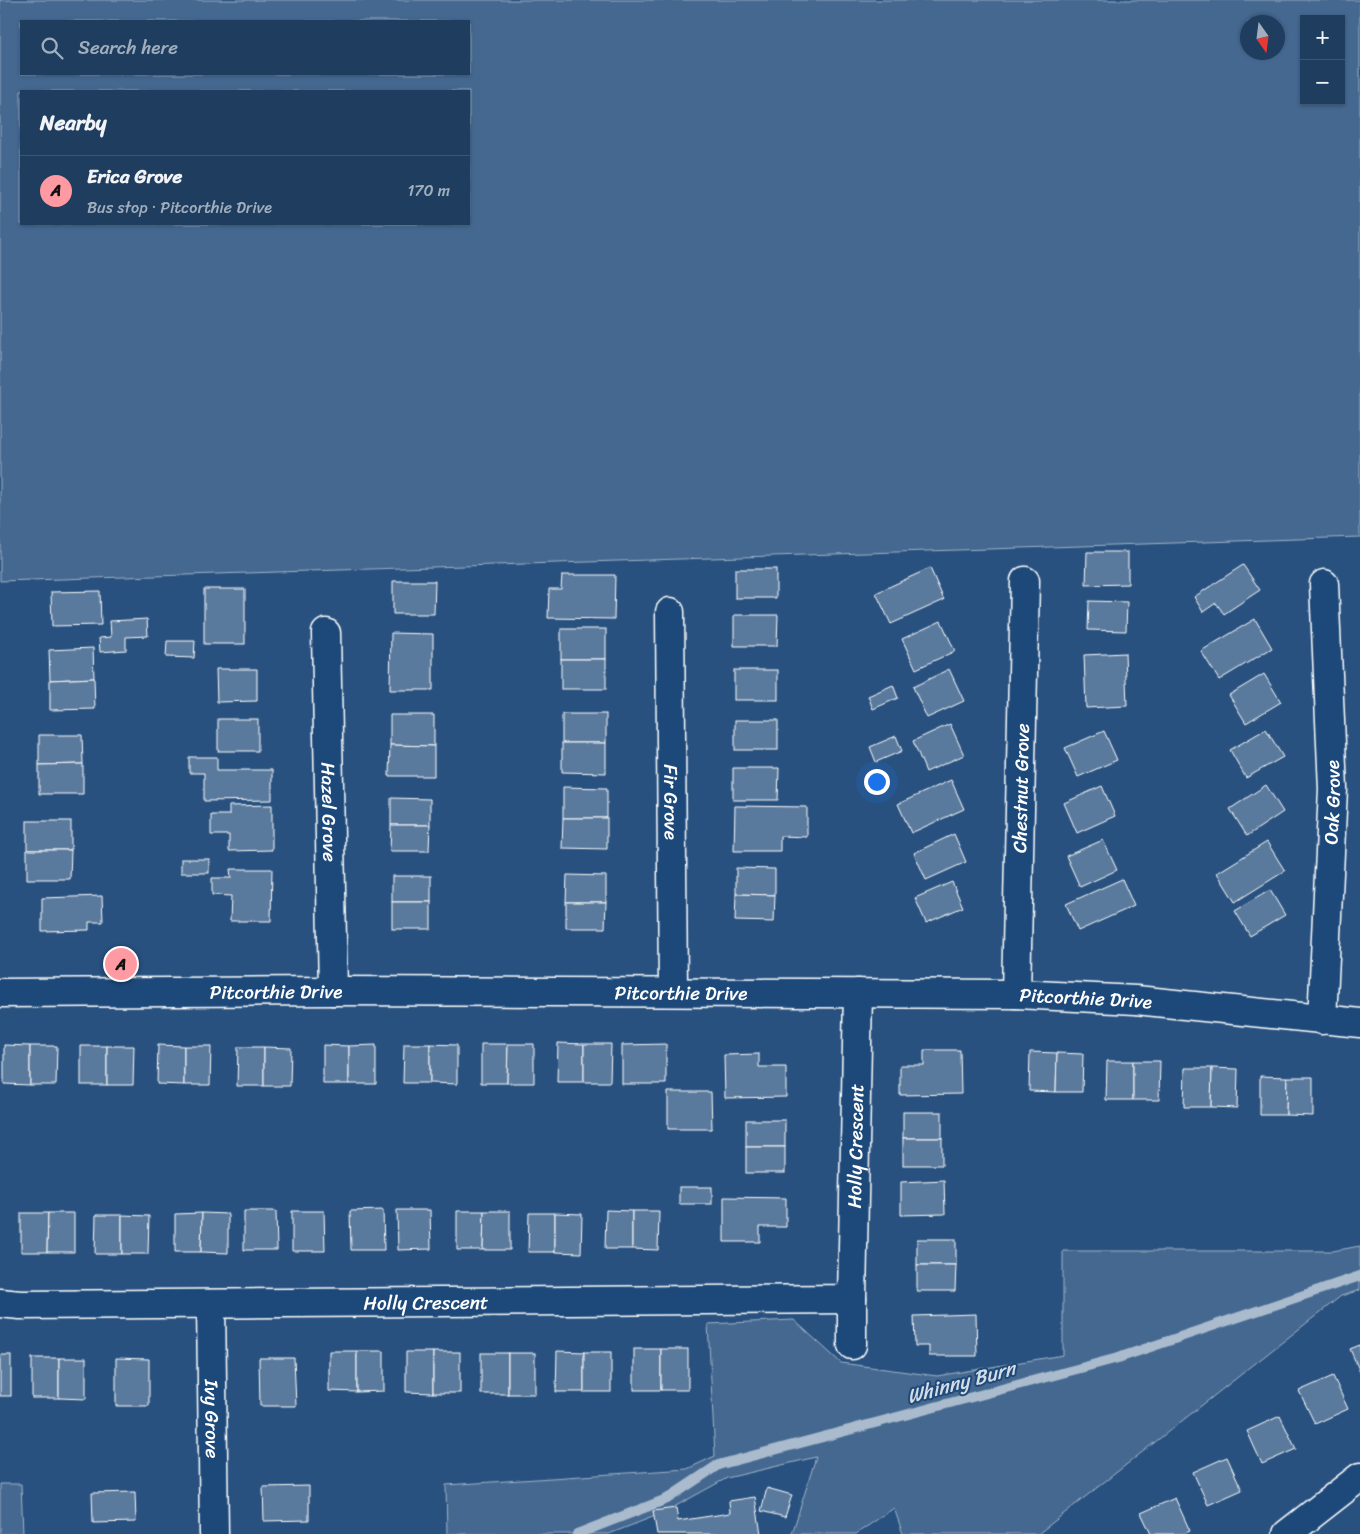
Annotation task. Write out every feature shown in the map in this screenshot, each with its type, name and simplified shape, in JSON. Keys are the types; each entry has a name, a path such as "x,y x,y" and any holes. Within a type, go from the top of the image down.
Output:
{"street":[{"name":"Chestnut Grove","path":"1016,994 1025,582"},
{"name":"Oak Grove","path":"1322,1020 1333,789 1324,584"},
{"name":"Fir Grove","path":"670,612 673,992"},
{"name":"Hazel Grove","path":"326,633 333,991"},
{"name":"Pitcorthie Drive","path":"0,993 333,991 1016,994 1136,1000 1322,1020 1360,1022"},
{"name":"Holly Crescent","path":"852,1345 858,993"},
{"name":"Holly Crescent","path":"0,1303 20,1305 852,1299"},
{"name":"Ivy Grove","path":"211,1304 214,1534"},
{"path":"1287,1534 1360,1477"}],"shaded area":[{"path":"0,0 1360,0 1360,537 0,581"},
{"path":"1360,1246 1360,1290 1341,1296 1038,1534 903,1534 894,1508 856,1534 792,1534 816,1457 727,1478 663,1513 609,1534 447,1534 446,1485 687,1469 715,1456 708,1324 794,1320 841,1363 937,1376 1063,1355 1063,1251 1333,1251"},
{"path":"0,1484 21,1484 23,1534 0,1534"}],"building":[{"path":"1087,552 1128,552 1128,584 1086,585"},
{"path":"1243,565 1260,590 1224,614 1216,603 1203,612 1194,597"},
{"path":"930,568 944,600 891,624 876,593"},
{"path":"735,569 776,569 776,598 735,598"},
{"path":"562,575 615,575 614,619 548,618 549,589 561,589"},
{"path":"393,581 435,581 434,614 393,614"},
{"path":"204,589 245,589 245,644 204,644"},
{"path":"100,591 101,625 52,626 51,592"},
{"path":"1089,601 1127,602 1126,631 1088,630"},
{"path":"734,615 778,615 777,646 734,646"},
{"path":"147,619 148,636 126,637 126,650 100,652 99,638 111,637 110,621"},
{"path":"1255,619 1272,648 1219,680 1201,651"},
{"path":"941,621 955,651 916,669 902,639"},
{"path":"561,629 606,629 606,659 561,659"},
{"path":"391,633 433,634 433,690 390,690"},
{"path":"167,641 195,641 194,658 166,657"},
{"path":"93,648 94,678 50,680 49,650"},
{"path":"1125,653 1127,706 1086,708 1084,655"},
{"path":"561,659 606,659 606,689 561,689"},
{"path":"216,669 257,669 257,701 217,702"},
{"path":"949,669 964,701 927,718 913,687"},
{"path":"734,670 778,670 778,700 734,700"},
{"path":"1264,674 1281,702 1246,723 1229,695"},
{"path":"94,678 95,709 50,710 50,680"},
{"path":"893,685 898,698 873,709 868,696"},
{"path":"562,714 606,714 606,743 562,743"},
{"path":"390,715 434,715 434,746 390,745"},
{"path":"218,719 258,719 258,751 218,751"},
{"path":"735,720 778,720 778,750 735,750"},
{"path":"950,724 964,755 926,772 913,741"},
{"path":"1266,729 1283,757 1246,778 1230,750"},
{"path":"1104,731 1117,760 1078,777 1065,748"},
{"path":"39,735 82,735 83,764 39,765"},
{"path":"896,736 902,751 876,762 870,747"},
{"path":"562,743 606,743 606,773 562,772"},
{"path":"390,745 434,746 434,776 389,776"},
{"path":"189,757 217,757 217,770 272,770 272,800 204,801 204,773 189,773"},
{"path":"83,764 83,794 39,794 39,765"},
{"path":"733,768 779,768 778,800 733,800"},
{"path":"951,780 964,809 911,833 898,804"},
{"path":"1266,785 1283,812 1247,836 1230,809"},
{"path":"1102,786 1115,816 1077,833 1064,803"},
{"path":"563,787 607,788 607,818 563,818"},
{"path":"391,798 430,799 430,825 391,825"},
{"path":"272,805 272,850 229,851 229,835 211,835 211,815 229,815 229,806"},
{"path":"735,806 807,807 807,837 780,836 780,851 734,851"},
{"path":"563,818 607,818 607,849 562,848"},
{"path":"27,821 71,821 71,850 27,850"},
{"path":"391,825 430,825 429,851 390,851"},
{"path":"954,834 966,862 926,880 914,853"},
{"path":"1103,840 1117,870 1080,887 1066,856"},
{"path":"1267,842 1285,871 1235,902 1217,873"},
{"path":"27,850 71,850 70,879 27,879"},
{"path":"181,859 209,859 209,873 181,873"},
{"path":"736,868 775,869 775,895 736,894"},
{"path":"230,869 272,869 271,921 230,921 231,896 212,895 212,878 231,878"},
{"path":"567,875 606,876 606,902 566,902"},
{"path":"392,876 431,876 431,902 392,902"},
{"path":"1122,879 1134,906 1078,931 1066,904"},
{"path":"952,882 963,907 926,923 915,898"},
{"path":"1270,890 1285,915 1250,936 1235,911"},
{"path":"736,894 775,895 774,922 735,921"},
{"path":"102,896 103,922 89,922 89,930 42,931 42,898"},
{"path":"392,902 431,902 431,929 392,929"},
{"path":"566,902 606,902 605,928 566,928"},
{"path":"558,1043 584,1044 584,1082 557,1082"},
{"path":"404,1044 430,1044 430,1083 403,1083"},
{"path":"430,1044 457,1045 457,1084 430,1083"},
{"path":"481,1044 508,1044 507,1083 481,1083"},
{"path":"508,1044 534,1044 534,1083 507,1083"},
{"path":"584,1044 611,1044 610,1082 584,1082"},
{"path":"666,1044 666,1084 622,1084 622,1045"},
{"path":"4,1045 30,1046 30,1085 4,1084"},
{"path":"158,1045 184,1046 184,1085 157,1084"},
{"path":"323,1045 349,1046 349,1084 323,1084"},
{"path":"376,1045 376,1084 349,1084 349,1046"},
{"path":"30,1046 57,1046 56,1085 30,1085"},
{"path":"81,1046 107,1046 107,1085 81,1085"},
{"path":"107,1046 134,1046 133,1085 107,1085"},
{"path":"184,1046 211,1046 210,1085 184,1085"},
{"path":"238,1047 264,1047 264,1086 237,1086"},
{"path":"264,1047 291,1048 290,1086 264,1086"},
{"path":"924,1050 960,1050 961,1094 900,1095 900,1065 924,1065"},
{"path":"1030,1052 1057,1053 1056,1092 1029,1091"},
{"path":"1057,1053 1083,1054 1082,1092 1056,1092"},
{"path":"759,1054 759,1067 786,1067 786,1097 725,1098 724,1055"},
{"path":"1107,1061 1133,1061 1133,1100 1106,1100"},
{"path":"1133,1061 1160,1061 1159,1100 1133,1100"},
{"path":"1185,1068 1212,1068 1211,1107 1184,1107"},
{"path":"1212,1068 1238,1069 1237,1108 1211,1107"},
{"path":"1260,1076 1287,1077 1286,1115 1260,1115"},
{"path":"1287,1077 1313,1077 1313,1116 1286,1115"},
{"path":"668,1092 711,1092 712,1129 668,1129"},
{"path":"903,1112 942,1112 942,1138 903,1138"},
{"path":"746,1120 785,1120 785,1147 746,1147"},
{"path":"903,1138 942,1138 942,1165 903,1165"},
{"path":"746,1147 785,1147 785,1173 746,1173"},
{"path":"944,1180 945,1214 901,1215 901,1182"},
{"path":"679,1187 712,1187 712,1204 679,1204"},
{"path":"724,1197 786,1198 786,1227 760,1227 760,1242 724,1242"},
{"path":"383,1210 384,1250 351,1250 350,1211"},
{"path":"397,1210 430,1210 431,1249 398,1250"},
{"path":"606,1210 632,1211 632,1249 605,1249"},
{"path":"244,1211 276,1211 277,1250 244,1250"},
{"path":"292,1211 324,1211 325,1251 292,1251"},
{"path":"457,1211 484,1211 483,1250 457,1250"},
{"path":"484,1211 510,1211 510,1250 483,1250"},
{"path":"632,1211 659,1211 658,1250 632,1249"},
{"path":"21,1213 48,1213 47,1252 21,1252"},
{"path":"48,1213 74,1213 74,1252 47,1252"},
{"path":"202,1213 201,1252 175,1252 175,1214"},
{"path":"202,1213 228,1214 228,1253 201,1252"},
{"path":"529,1213 555,1213 555,1252 528,1252"},
{"path":"555,1213 582,1214 581,1253 555,1252"},
{"path":"96,1215 122,1215 122,1254 95,1254"},
{"path":"122,1215 149,1216 148,1254 122,1254"},
{"path":"917,1239 956,1239 956,1265 917,1265"},
{"path":"917,1265 956,1265 955,1291 917,1291"},
{"path":"976,1314 977,1356 929,1356 929,1346 915,1346 914,1316"},
{"path":"1360,1345 1360,1372 1350,1349"},
{"path":"634,1349 661,1349 661,1390 634,1390"},
{"path":"661,1349 688,1349 688,1390 661,1390"},
{"path":"329,1351 357,1351 357,1392 329,1391"},
{"path":"357,1351 384,1351 384,1391 357,1392"},
{"path":"557,1351 584,1352 584,1392 556,1392"},
{"path":"406,1352 433,1352 433,1393 406,1392"},
{"path":"433,1352 460,1352 460,1393 433,1393"},
{"path":"584,1352 611,1352 611,1392 584,1392"},
{"path":"481,1353 508,1353 508,1394 481,1394"},
{"path":"508,1353 535,1353 535,1394 508,1394"},
{"path":"0,1355 11,1355 11,1396 0,1396"},
{"path":"32,1358 59,1358 59,1398 32,1398"},
{"path":"59,1358 86,1358 86,1399 59,1398"},
{"path":"116,1358 149,1359 149,1406 116,1406"},
{"path":"259,1358 294,1358 296,1406 260,1406"},
{"path":"1333,1376 1348,1409 1315,1424 1299,1391"},
{"path":"1280,1416 1296,1449 1262,1464 1247,1431"},
{"path":"1227,1457 1242,1490 1208,1505 1193,1472"},
{"path":"309,1486 309,1520 264,1521 263,1487"},
{"path":"767,1488 792,1495 785,1517 761,1511"},
{"path":"135,1492 136,1522 93,1523 92,1493"},
{"path":"755,1497 761,1534 657,1534 653,1511 676,1508 678,1521 730,1513 729,1501"},
{"path":"1175,1498 1190,1531 1184,1534 1151,1534 1141,1513"}],"waterway":[{"name":"Whinny Burn","path":"577,1534 667,1499 718,1465 1118,1358 1360,1276"}],"place":[{"name":"Erica Grove","path":"121,964"}]}
